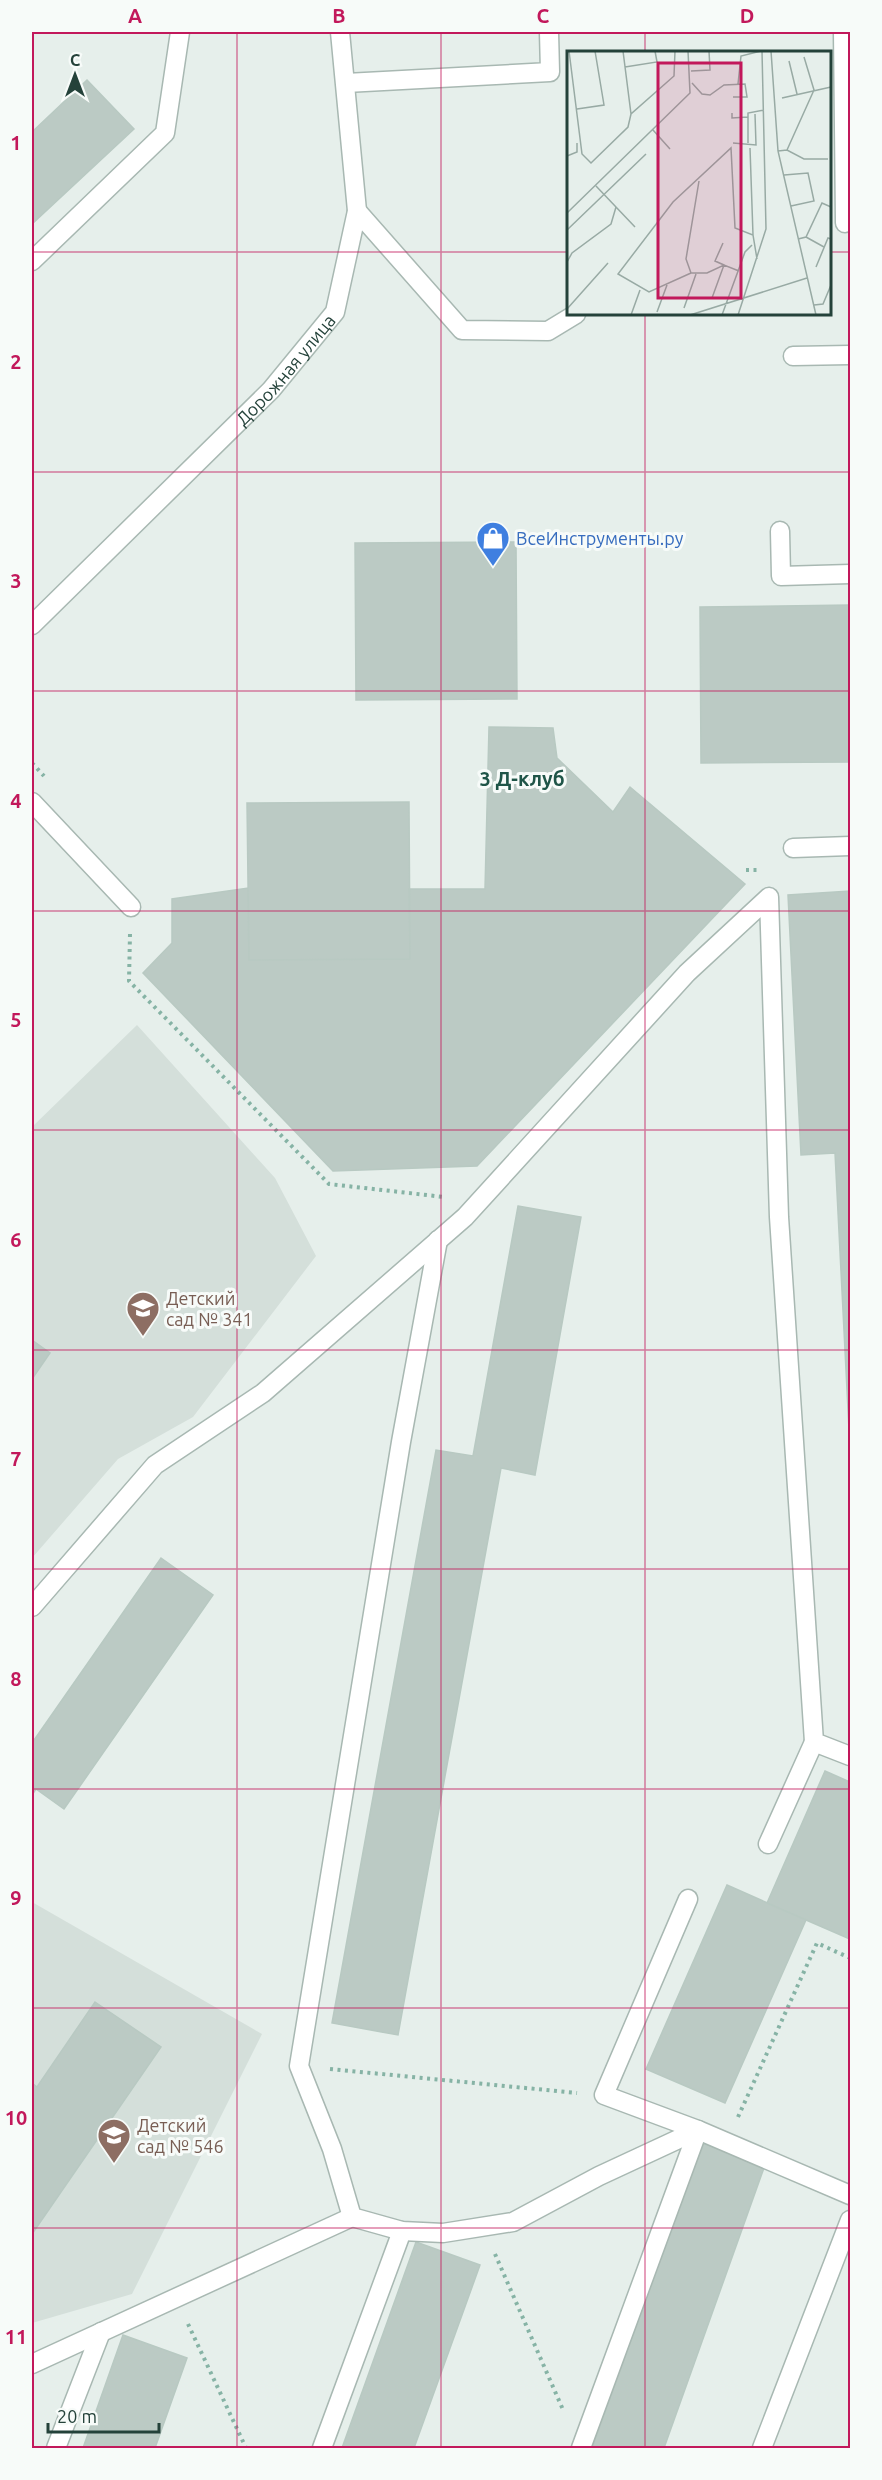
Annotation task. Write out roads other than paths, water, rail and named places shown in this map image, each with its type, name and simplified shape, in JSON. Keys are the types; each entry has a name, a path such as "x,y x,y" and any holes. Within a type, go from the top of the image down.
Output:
{"street":[{"path":"32,261 165,133 180,32"},
{"name":"Дорожная улица","path":"32,625 271,390 335,312 357,211 340,32"},
{"path":"346,83 550,72 549,32"},
{"path":"842,224 843,32"},
{"path":"357,211 462,330 548,331 574,315"},
{"path":"793,356 850,355"},
{"path":"780,531 781,576 850,574"},
{"path":"32,802 131,907"},
{"path":"793,848 850,846"},
{"path":"32,1607 155,1465 263,1393 465,1217 687,973 769,897 779,1217 814,1742 768,1844"},
{"path":"352,2217 332,2150 299,2066 398,1465 438,1240"},
{"path":"814,1742 850,1756"},
{"path":"688,1899 604,2095 698,2130 850,2195"},
{"path":"32,2364 352,2217 402,2231 443,2233 513,2222 599,2176 698,2130"},
{"path":"581,2448 698,2130"},
{"path":"762,2448 850,2220"},
{"path":"322,2448 402,2231"},
{"path":"57,2448 101,2332"}],"place":[{"name":"ВсеИнструменты.ру","path":"493,567"},
{"name":"Детский сад № 341","path":"143,1337"},
{"name":"Детский сад № 546","path":"114,2164"}],"district":[{"name":"3 Д-клуб","path":"522,778"}]}
